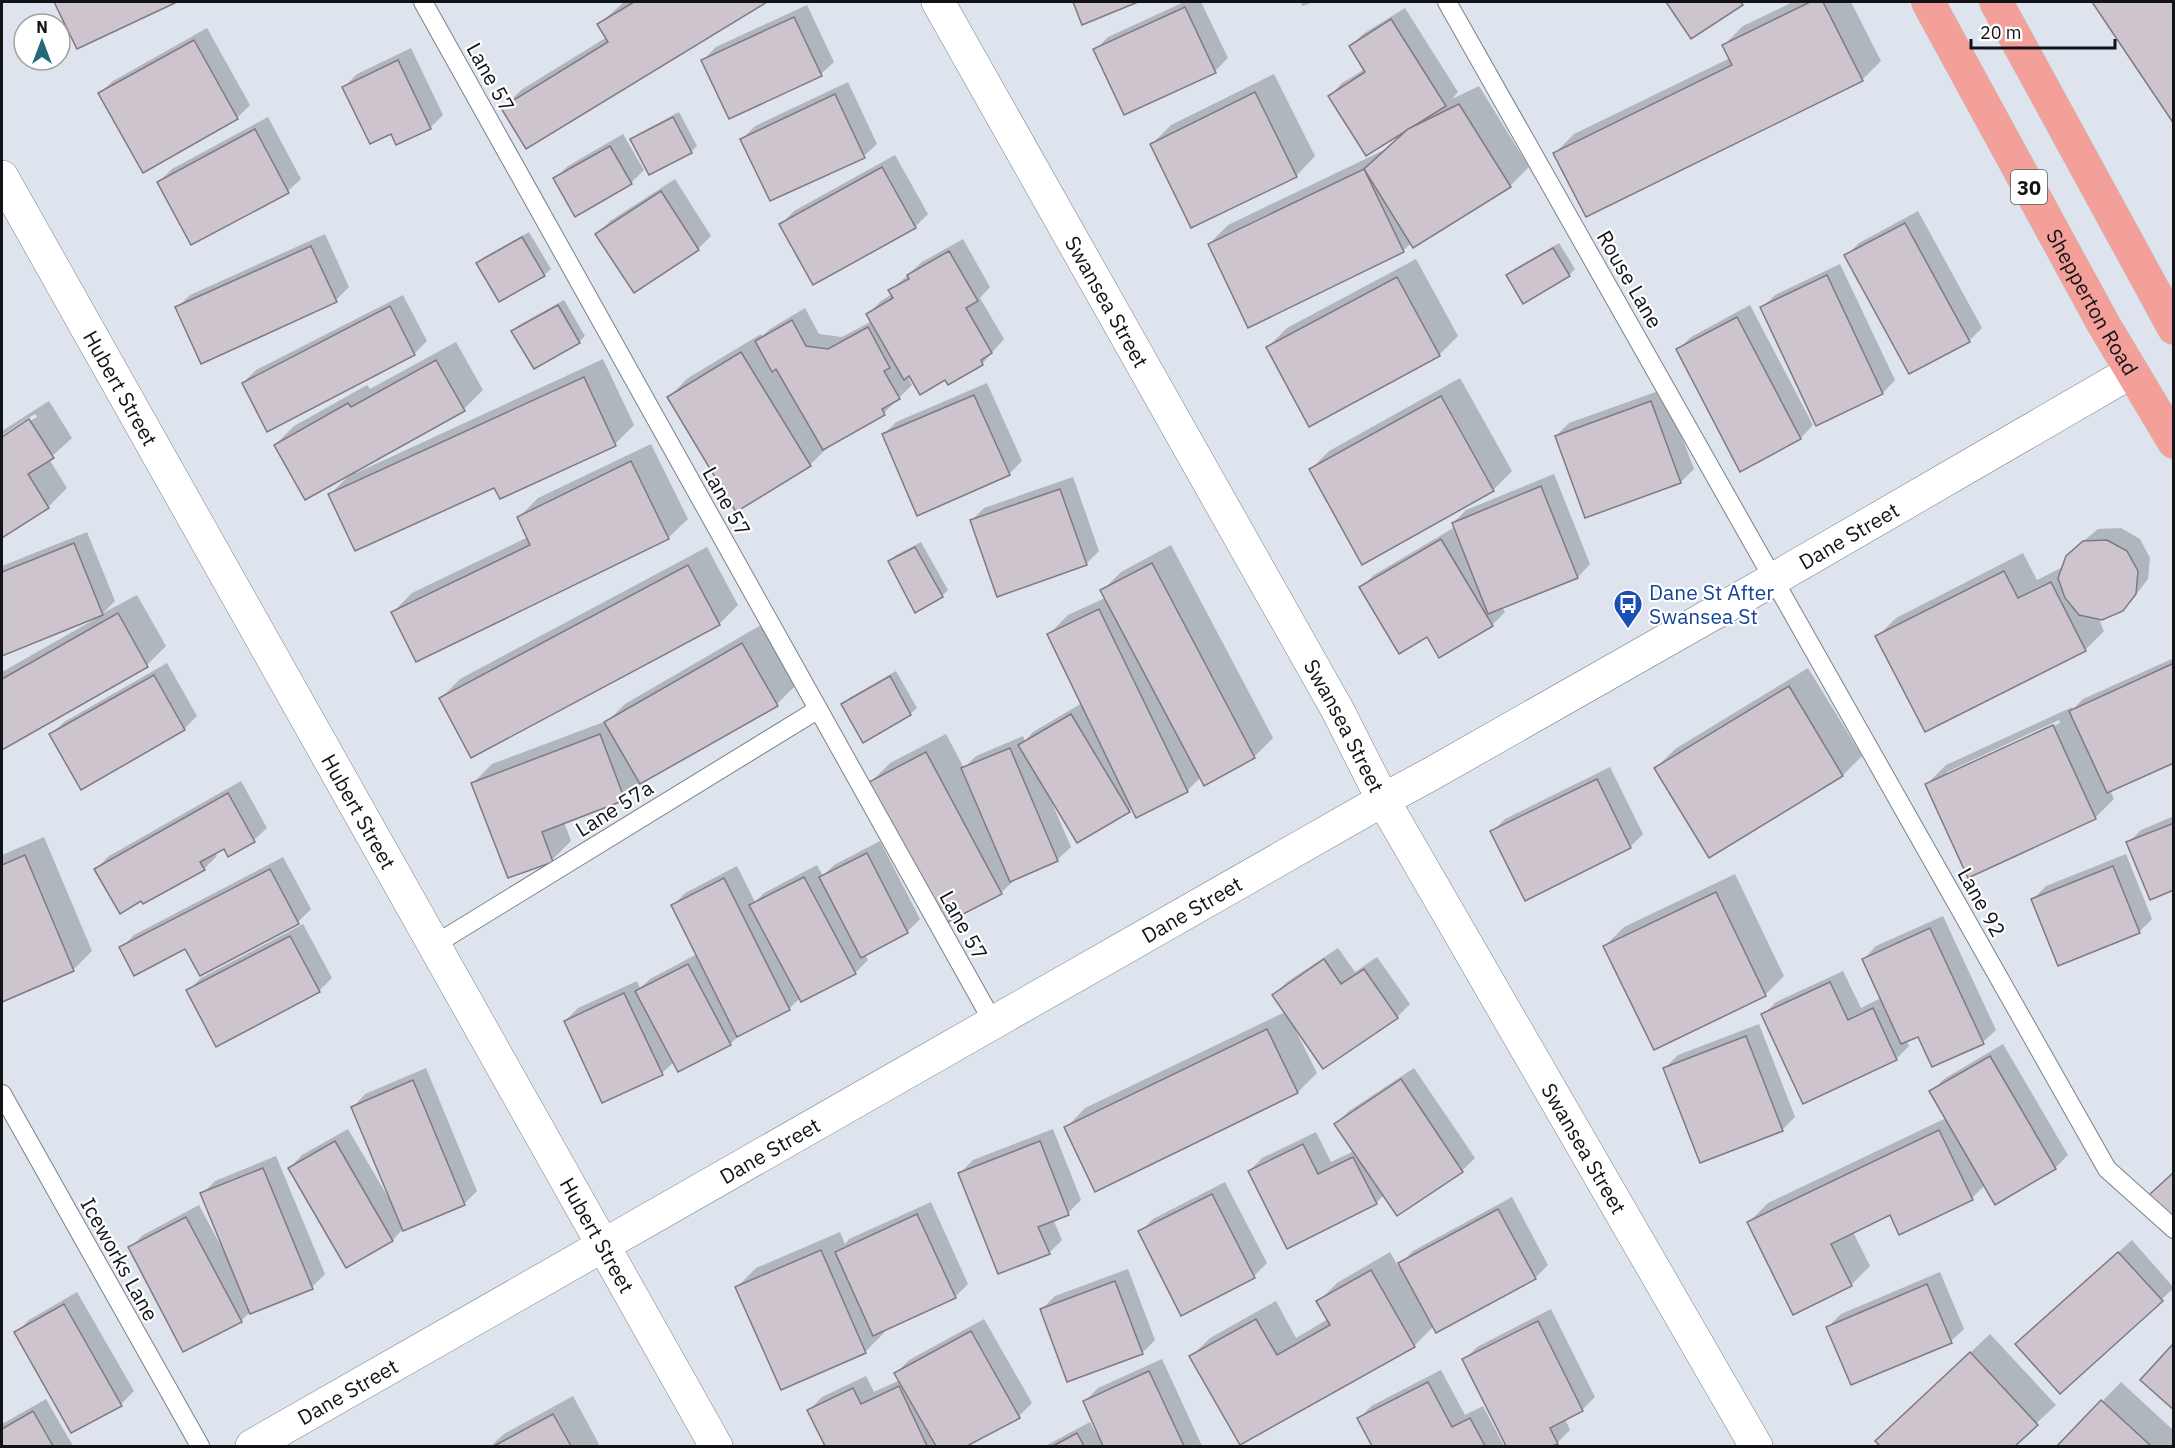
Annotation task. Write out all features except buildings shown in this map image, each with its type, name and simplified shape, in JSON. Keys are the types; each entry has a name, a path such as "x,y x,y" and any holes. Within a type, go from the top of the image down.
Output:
{"highway":[{"name":"Shepperton Road","path":"1928,2 2131,372 2174,442"},
{"path":"1996,2 2174,328"}],"street":[{"name":"Swansea Street","path":"938,2 1337,709 1383,800 1756,1446"},
{"name":"Hubert Street","path":"2,177 716,1446"},
{"name":"Dane Street","path":"252,1446 1774,579 2131,372"}],"lane":[{"name":"Lane 57","path":"423,2 993,1022"},
{"name":"Rouse Lane","path":"1447,2 1774,579"},
{"name":"Lane 92","path":"1774,579 2107,1168 2174,1229"},
{"name":"Lane 57a","path":"434,945 817,710"},
{"name":"Iceworks Lane","path":"2,1094 200,1446"}],"place":[{"name":"Dane St After Swansea St","path":"1628,630"}]}
